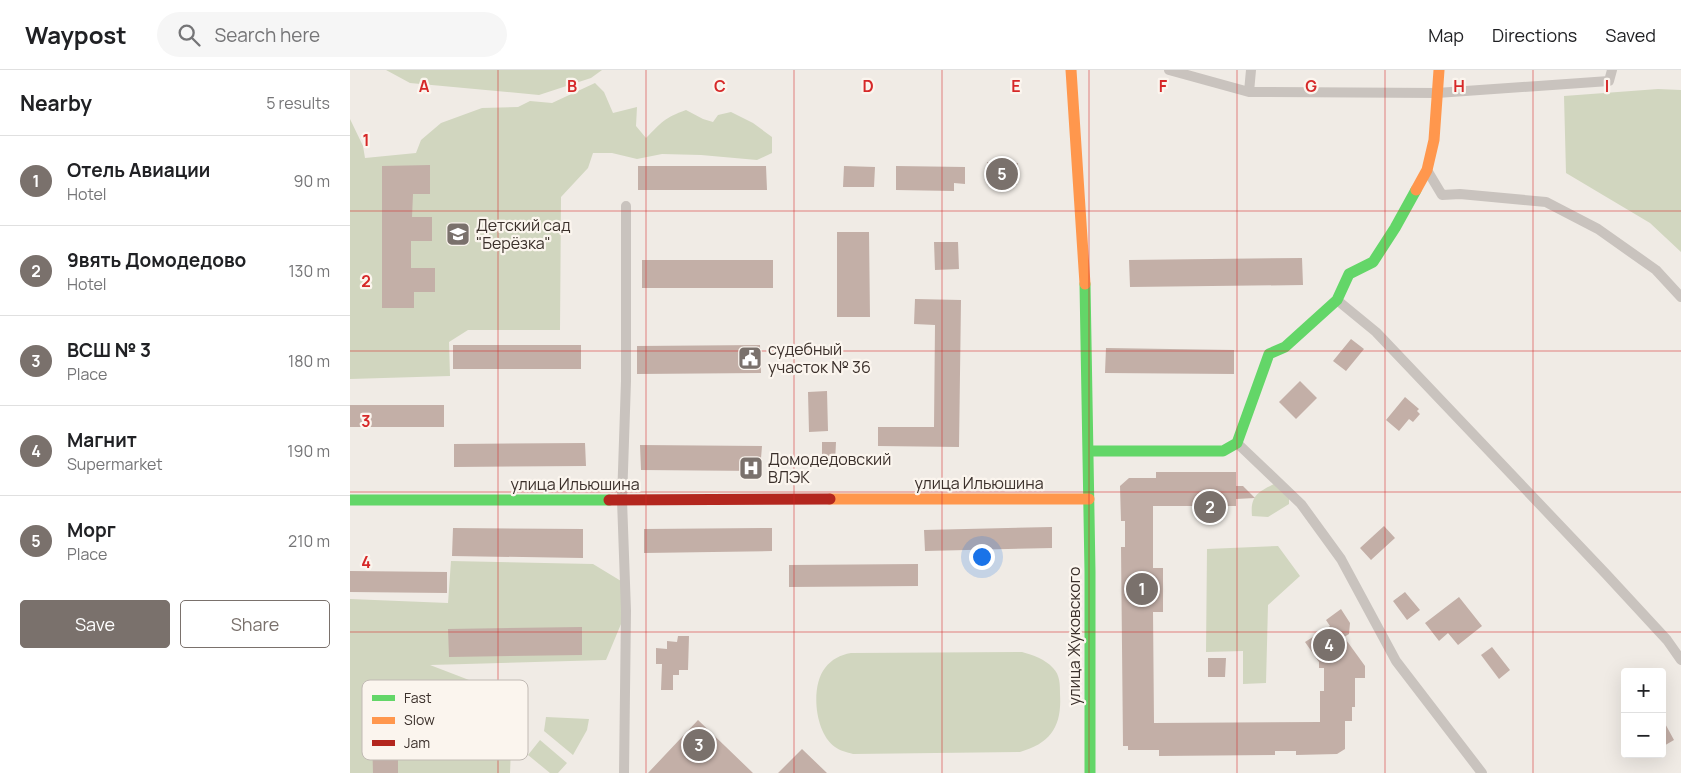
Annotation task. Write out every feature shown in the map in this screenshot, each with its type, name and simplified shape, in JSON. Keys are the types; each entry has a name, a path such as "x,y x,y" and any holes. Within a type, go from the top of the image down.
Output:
{"street":[{"path":"1071,70 1086,303 1089,499"},
{"path":"1169,70 1249,92 1437,92 1609,82 1612,70"},
{"path":"1249,92 1251,70"},
{"path":"1088,451 1223,452 1237,443 1269,354 1285,347 1337,300 1349,274 1372,262 1395,228 1427,170 1434,140 1439,70"},
{"path":"1427,170 1442,196 1460,194 1546,202 1598,229 1656,270 1681,297"},
{"path":"624,773 626,611 622,500 626,382 626,206"},
{"path":"1337,300 1376,332 1631,600 1667,640 1681,660"},
{"path":"1237,443 1301,504 1341,559 1396,661 1482,773"},
{"name":"улица Ильюшина","path":"350,500 1089,499"},
{"name":"улица Жуковского","path":"1089,499 1090,773"}],"green space":[{"path":"386,70 602,70 591,78 539,95 410,83"},
{"name":"Детский сад \"Берёзка\"","path":"595,83 604,92 613,113 637,107 636,126 646,138 664,121 686,110 713,122 718,115 731,112 753,123 772,137 772,153 757,160 662,154 637,159 612,153 593,153 588,168 561,197 560,330 468,330 449,342 450,376 350,379 350,119 363,146 365,158 416,153 421,140 441,123 482,108 518,107 530,101 552,103"},
{"path":"1658,89 1681,90 1681,252 1650,223 1566,173 1564,96"},
{"path":"1274,484 1289,498 1289,504 1268,517 1252,516 1252,504 1256,496 1259,492"},
{"path":"1278,546 1300,576 1268,605 1266,683 1243,684 1243,651 1206,652 1207,549"},
{"path":"451,561 593,564 621,581 621,624 606,660 430,665 469,680 362,680 362,760 511,760 510,773 350,773 350,599 448,603"},
{"path":"1022,652 1046,662 1055,671 1060,683 1060,705 1056,724 1047,738 1040,744 1020,752 853,754 835,747 828,740 819,721 816,698 820,676 830,662 840,656 851,653"},
{"path":"546,717 589,719 587,730 573,755 544,731"},
{"path":"540,740 567,763 558,773 550,773 528,755"}],"building":[{"path":"987,162 1018,163 1017,185 987,185"},
{"path":"430,165 430,194 413,194 412,217 432,217 432,241 411,241 411,268 435,268 435,292 414,292 414,308 382,308 382,166"},
{"path":"638,166 766,166 767,190 638,190"},
{"path":"844,166 875,167 874,187 843,187"},
{"path":"896,166 965,167 965,184 954,183 954,191 896,190"},
{"path":"837,232 869,232 870,317 837,317"},
{"path":"934,242 958,242 959,269 935,270"},
{"path":"1302,258 1303,285 1130,287 1129,260"},
{"path":"642,260 773,260 773,288 642,288"},
{"path":"915,299 961,300 959,447 878,446 878,427 934,427 935,325 914,324"},
{"path":"1351,339 1364,349 1346,371 1333,361"},
{"path":"453,345 581,345 581,369 453,369"},
{"path":"760,345 761,373 637,374 637,346"},
{"path":"1106,348 1234,350 1234,374 1105,373"},
{"path":"1300,381 1317,398 1296,419 1279,402"},
{"path":"827,391 828,431 809,432 808,392"},
{"path":"1405,397 1419,409 1417,411 1420,414 1413,422 1409,419 1399,431 1386,420"},
{"path":"350,405 444,405 444,427 350,427"},
{"path":"822,442 836,442 835,464 822,463"},
{"path":"585,443 586,466 454,467 454,444"},
{"path":"640,445 762,446 760,471 641,470"},
{"path":"1156,472 1236,472 1236,486 1243,486 1255,498 1236,499 1236,506 1153,506 1153,568 1163,568 1163,612 1153,612 1154,723 1320,722 1320,691 1324,691 1324,668 1319,668 1319,662 1305,642 1330,626 1326,620 1341,609 1350,623 1349,634 1344,637 1365,666 1365,678 1355,678 1355,707 1352,707 1352,721 1345,721 1345,749 1337,754 1296,755 1296,751 1275,751 1275,755 1159,756 1159,750 1128,750 1128,746 1123,746 1121,547 1125,547 1125,521 1121,521 1120,486 1129,478 1156,478"},
{"path":"1384,526 1395,538 1371,560 1360,548"},
{"path":"1052,527 1052,548 925,551 924,530"},
{"path":"453,528 583,529 583,558 452,556"},
{"path":"772,528 772,551 644,553 644,529"},
{"path":"918,564 918,586 789,587 789,565"},
{"path":"350,571 447,572 447,593 350,592"},
{"path":"1405,592 1420,610 1407,620 1393,601"},
{"path":"1459,597 1482,626 1458,645 1448,633 1439,641 1425,623"},
{"path":"582,627 582,655 449,657 448,629"},
{"path":"678,636 689,636 688,670 679,670 679,675 673,675 673,690 661,690 662,664 656,664 656,648 667,649 667,641 677,642"},
{"path":"1492,647 1510,670 1499,679 1481,655"},
{"path":"1208,658 1226,658 1225,677 1208,677"},
{"path":"698,720 753,773 648,773"},
{"path":"1666,725 1674,740 1666,745"},
{"path":"802,749 827,773 778,773"},
{"path":"373,760 398,760 398,773 373,773"}],"traffic: fast":[{"path":"1088,451 1223,451 1237,443 1269,354 1285,347 1337,300 1349,274 1373,262 1416,190"},
{"path":"1085,284 1090,572 1090,773"},
{"path":"350,500 609,500"}],"traffic: slow":[{"path":"1071,70 1085,284"},
{"path":"1416,190 1427,170 1434,140 1439,70"},
{"path":"830,499 1089,499"}],"traffic: jam":[{"path":"609,500 830,499"}],"place":[{"name":"Морг","path":"1002,174"},
{"name":"Детский сад \"Берёзка\"","path":"458,234"},
{"name":"судебный участок № 36","path":"750,358"},
{"name":"Домодедовский ВЛЭК","path":"751,468"},
{"name":"9вять Домодедово","path":"1210,507"},
{"name":"Отель Авиации","path":"1142,589"},
{"name":"Магнит","path":"1329,645"},
{"name":"ВСШ № 3","path":"699,745"}]}
